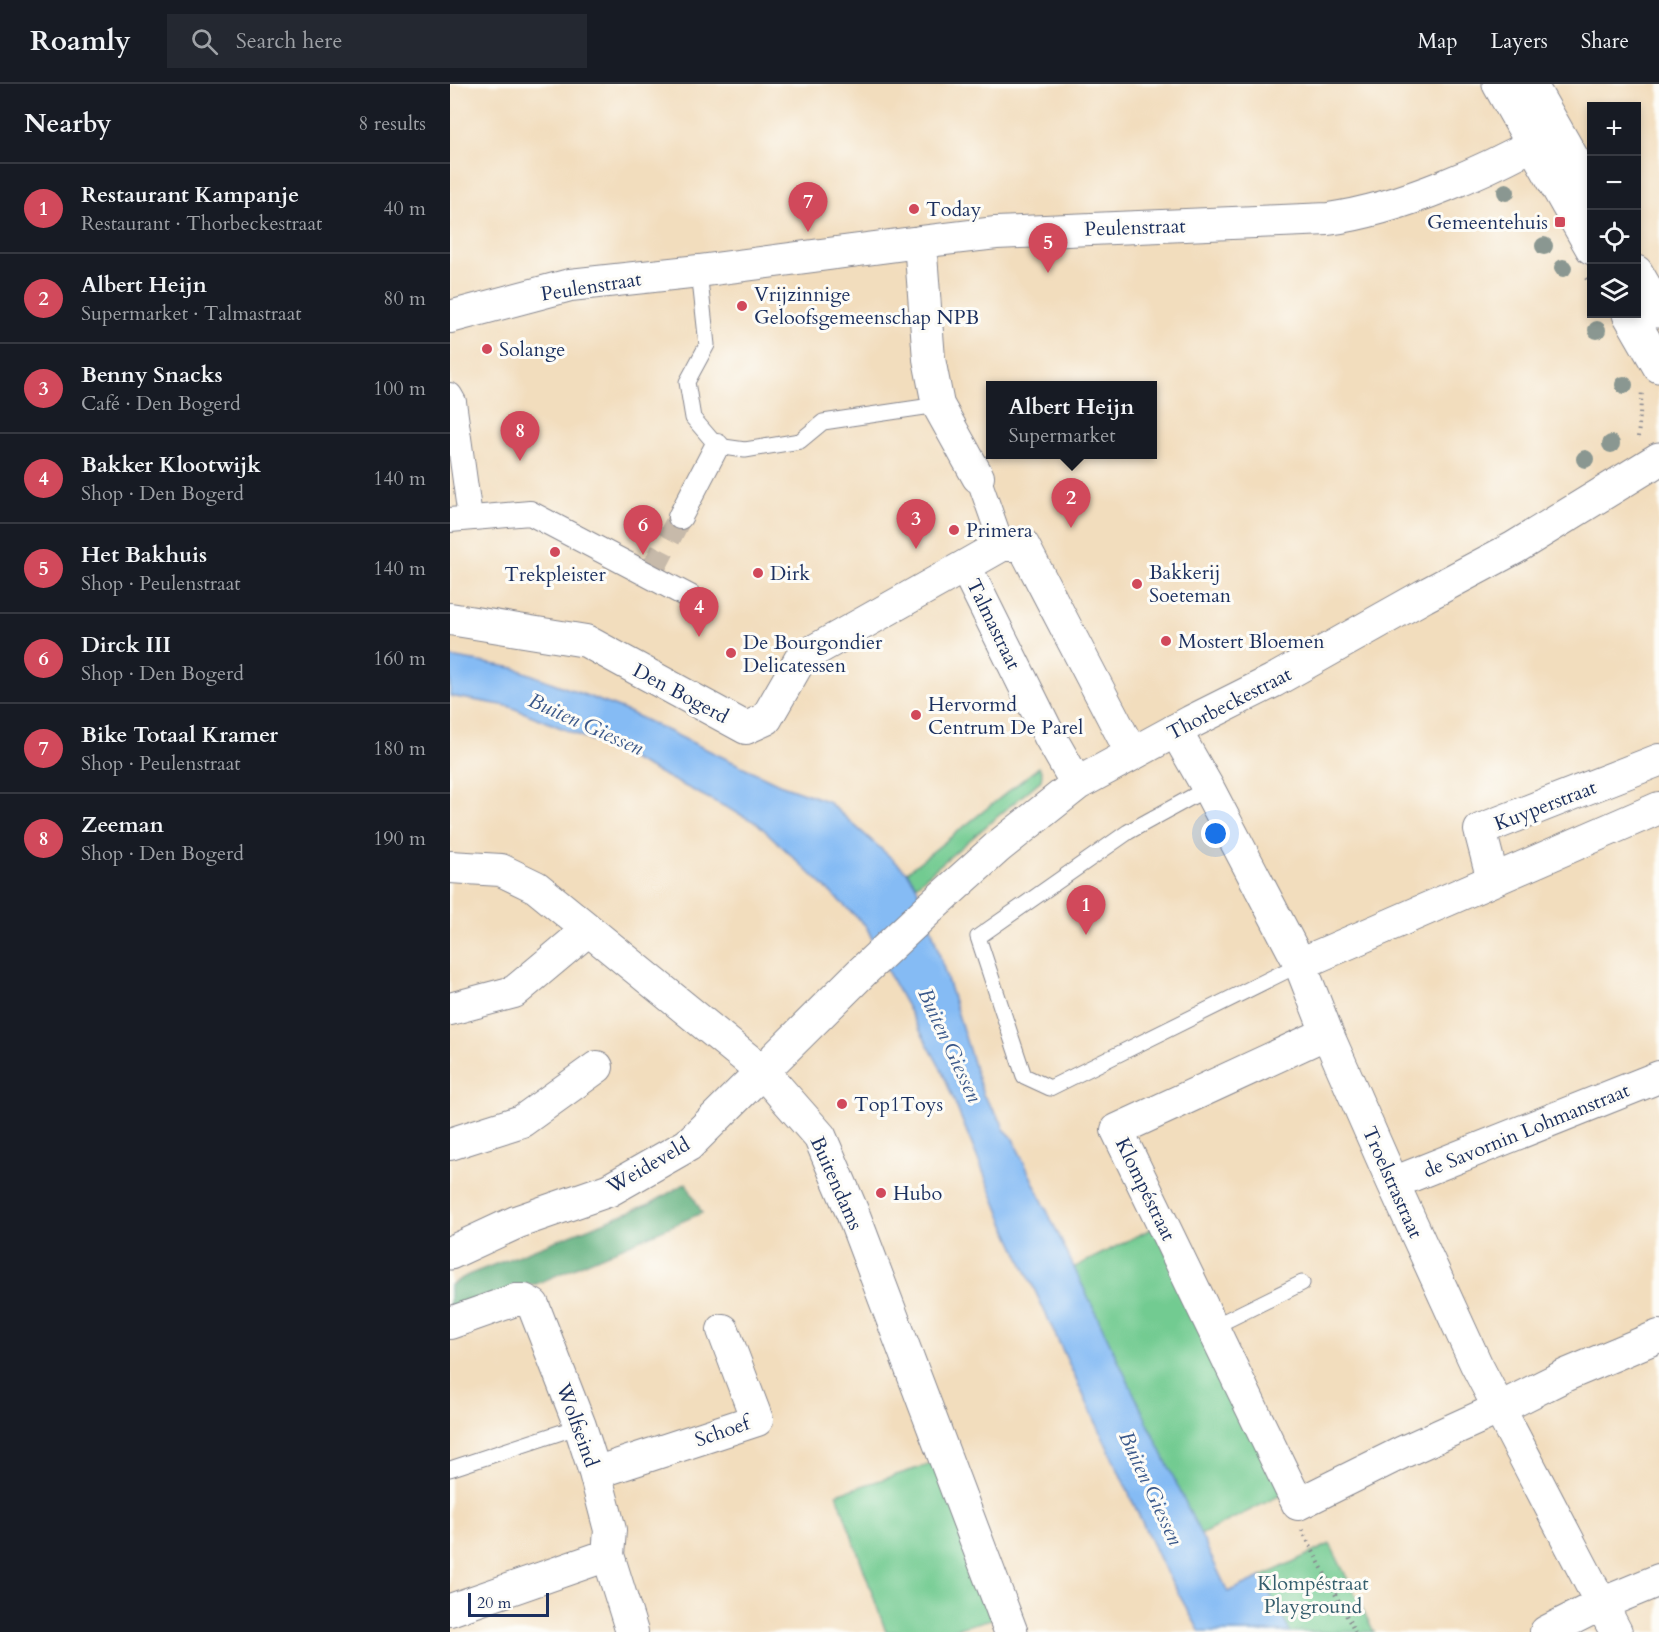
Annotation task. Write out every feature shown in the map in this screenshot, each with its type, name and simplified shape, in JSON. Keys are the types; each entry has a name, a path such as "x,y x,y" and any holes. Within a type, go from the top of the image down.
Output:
{"street":[{"path":"1499,84 1587,187"},
{"path":"1530,84 1544,138 1587,237"},
{"name":"Peulenstraat","path":"450,317 570,285 996,233 1328,219 1359,215 1439,187 1515,154 1544,138"},
{"path":"920,242 929,359 938,405 978,477 1002,544 1023,545 1132,754"},
{"path":"1641,280 1659,311"},
{"path":"1630,318 1651,376"},
{"path":"450,395 454,402 460,519 530,513 650,573 690,597"},
{"path":"680,518 717,446"},
{"name":"Thorbeckestraat","path":"862,972 999,846 1077,784 1175,730 1273,681 1515,548 1648,454"},
{"name":"Talmastraat","path":"1002,544 965,566 1049,735 1077,784"},
{"name":"Den Bogerd","path":"450,619 586,641 746,728 766,719 801,658 965,566"},
{"name":"Troelstrastraat","path":"1175,730 1300,964 1327,1033 1393,1183 1498,1409 1616,1632"},
{"name":"Kuyperstraat","path":"1493,880 1480,830 1659,760"},
{"path":"1300,964 1659,808"},
{"name":"Buitendams","path":"450,867 501,870 536,886 762,1071 820,1137 853,1215 1011,1632"},
{"path":"450,1010 514,992 588,930"},
{"name":"Weideveld","path":"450,1253 517,1222 609,1190 688,1145 862,972"},
{"name":"Klompéstraat","path":"1298,1504 1117,1130 1327,1033"},
{"path":"450,1144 522,1121 597,1067"},
{"name":"de Savornin Lohmanstraat","path":"1393,1183 1659,1077"},
{"name":"Wolfseind","path":"450,1323 515,1300 529,1302 533,1305 596,1473 610,1530 608,1555 632,1632"},
{"name":"Schoef","path":"596,1473 757,1420 723,1330"},
{"path":"1298,1504 1566,1375 1659,1336"},
{"path":"450,1610 608,1555"},
{"path":"1546,1632 1601,1604 1659,1580"}],"lane":[{"path":"699,271 707,345 687,382 693,418 717,446 745,450 800,441 823,422 938,405"},
{"path":"1208,788 1128,832 978,937 1024,1076 1050,1088 1300,964"},
{"path":"1214,1327 1302,1283"},
{"path":"450,1469 580,1426"}],"path":[{"path":"1648,454 1651,376"},
{"path":"1298,1504 1297,1520 1355,1632"}],"green space":[{"path":"1039,767 1042,773 1041,780 916,885 907,872"},
{"path":"686,1183 702,1213 536,1284 450,1312 450,1285 468,1275 652,1203"},
{"path":"1155,1227 1283,1494 1200,1535 1073,1268"},
{"path":"937,1462 995,1618 944,1632 886,1632 837,1494"},
{"name":"Klompéstraat Playground","path":"1330,1544 1374,1632 1290,1632 1261,1577"}],"water":[{"name":"Buiten Giessen","path":"450,657 514,668 624,710 779,784 827,801 907,872 916,885 930,924 983,1095 1004,1129 1012,1137 1228,1592 1261,1577 1290,1632 1200,1632 1161,1563 1007,1230 941,1069 884,965 866,926 757,823 610,748 508,706 450,696"}],"tunnel":[{"path":"652,571 680,517"}],"place":[{"name":"Today","path":"914,209"},
{"name":"Gemeentehuis","path":"1560,222"},
{"name":"Bike Totaal Kramer","path":"808,232"},
{"name":"Het Bakhuis","path":"1048,273"},
{"name":"Vrijzinnige Geloofsgemeenschap NPB","path":"742,306"},
{"name":"Solange","path":"487,349"},
{"name":"Zeeman","path":"520,461"},
{"name":"Albert Heijn","path":"1071,528"},
{"name":"Primera","path":"954,530"},
{"name":"Benny Snacks","path":"916,549"},
{"name":"Trekpleister","path":"555,552"},
{"name":"Dirck III","path":"643,555"},
{"name":"Dirk","path":"758,573"},
{"name":"Bakkerij Soeteman","path":"1137,584"},
{"name":"Bakker Klootwijk","path":"699,637"},
{"name":"Mostert Bloemen","path":"1166,641"},
{"name":"De Bourgondier Delicatessen","path":"731,653"},
{"name":"Hervormd Centrum De Parel","path":"916,715"},
{"name":"Restaurant Kampanje","path":"1086,935"},
{"name":"Top1Toys","path":"842,1104"},
{"name":"Hubo","path":"881,1193"}]}
